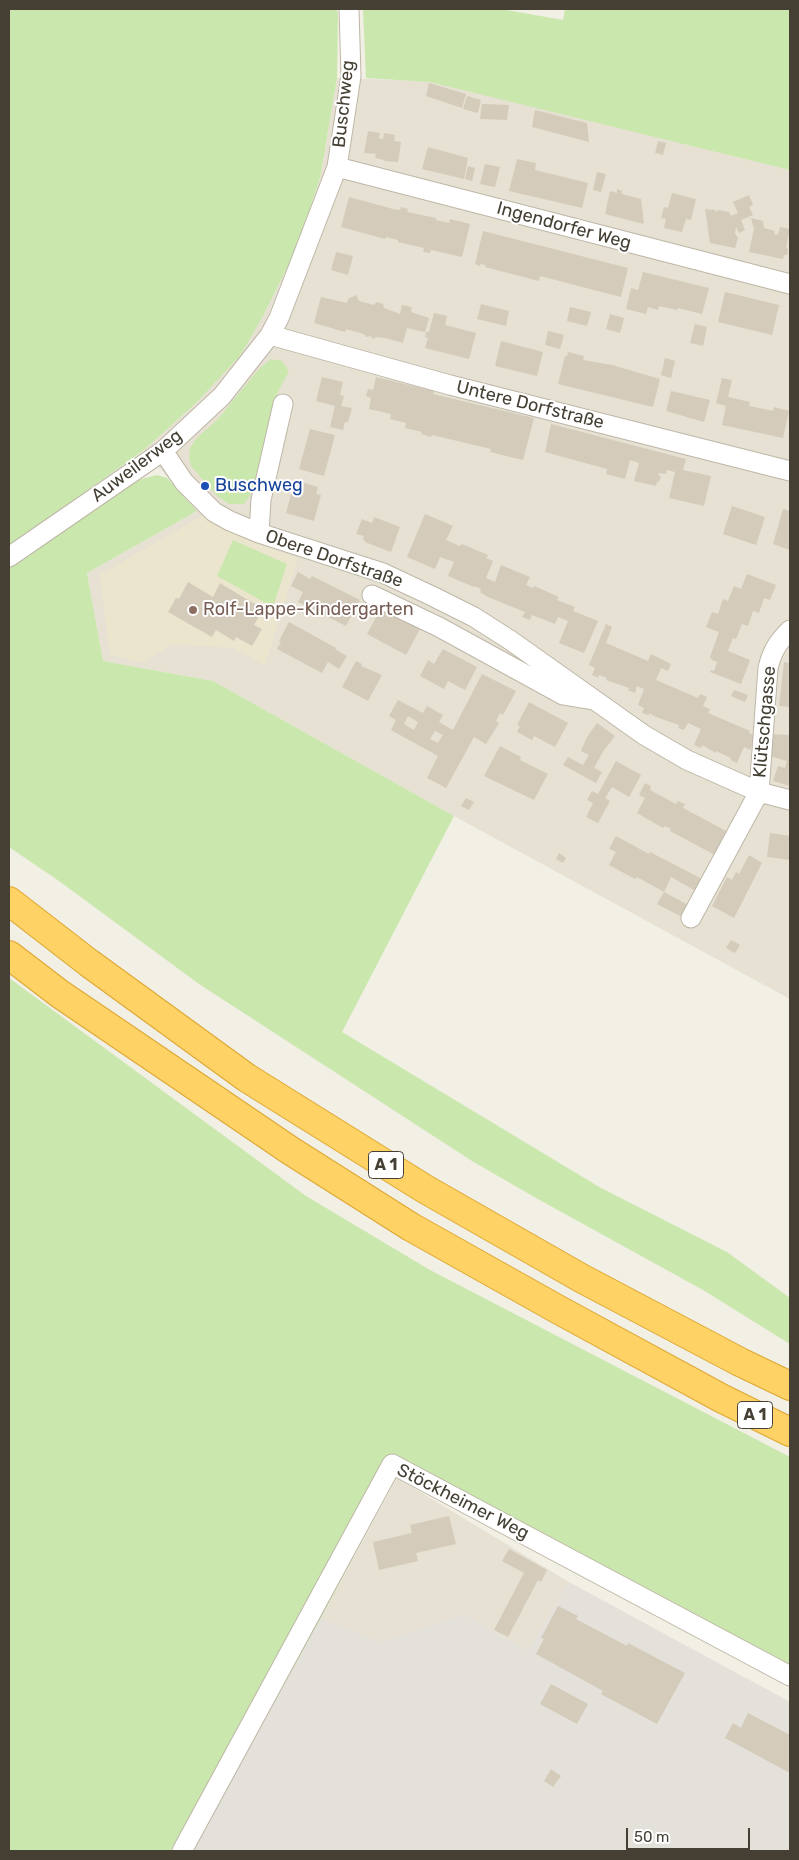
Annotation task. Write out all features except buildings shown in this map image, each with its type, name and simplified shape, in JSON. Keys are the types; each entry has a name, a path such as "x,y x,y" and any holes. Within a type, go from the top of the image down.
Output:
{"highway":[{"name":"A 1","path":"9,901 89,963 247,1078 424,1189 581,1278 740,1362 790,1386"},
{"name":"A 1","path":"9,955 60,994 291,1151 411,1227 593,1329 721,1398 790,1432"}],"street":[{"name":"Buschweg","path":"270,335 337,167 350,76 349,9"},
{"name":"Ingendorfer Weg","path":"337,167 790,284"},
{"name":"Auweilerweg","path":"9,557 163,451 222,396 270,335"},
{"name":"Untere Dorfstraße","path":"270,335 450,385 790,471"},
{"path":"259,533 261,500 283,404"},
{"name":"Obere Dorfstraße","path":"163,451 184,482 214,512 230,521 259,533 383,573 432,596 474,617 510,640 644,735 687,760 759,792 790,800"},
{"name":"Obere Dorfstraße","path":"372,595 439,627 563,695 596,700"},
{"name":"Klütschgasse","path":"759,792 768,668 771,654 777,644 790,630"},
{"path":"691,918 759,792"},
{"name":"Stöckheimer Weg","path":"182,1851 392,1464 790,1676"}],"shaded area":[{"path":"337,78 430,81 790,170 790,999 454,816 213,681 103,661 87,573 197,511 144,450 195,404 239,356 263,316 297,248 320,178"},
{"name":"Rolf-Lappe-Kindergarten","path":"204,515 251,542 298,558 265,665 233,648 173,644 141,663 110,654 100,575"},
{"path":"397,1478 569,1582 528,1651 465,1615 380,1642 321,1618"},
{"path":"569,1582 790,1702 790,1851 192,1851 321,1618 380,1642 465,1615 528,1651"}],"green space":[{"path":"9,9 337,9 338,16 337,78 320,178 297,248 263,316 240,356 195,404 144,450 9,546"},
{"path":"363,9 501,9 563,20 565,9 790,9 790,170 430,82 366,78"},
{"path":"271,359 282,361 289,371 277,394 265,437 254,490 244,504 229,504 217,496 191,466 189,458 190,448 196,439 218,419 259,369"},
{"path":"157,475 167,478 197,511 87,573 103,661 213,681 454,816 342,1032 601,1188 727,1252 790,1298 790,1344 703,1290 472,1161 199,984 59,881 9,847 9,567 134,481"},
{"path":"233,540 287,564 273,607 217,576"},
{"path":"9,978 306,1196 430,1270 790,1457 790,1668 405,1460 321,1618 192,1851 9,1851"}],"place":[{"name":"Buschweg","path":"205,486"},
{"name":"Rolf-Lappe-Kindergarten","path":"193,610"}]}
